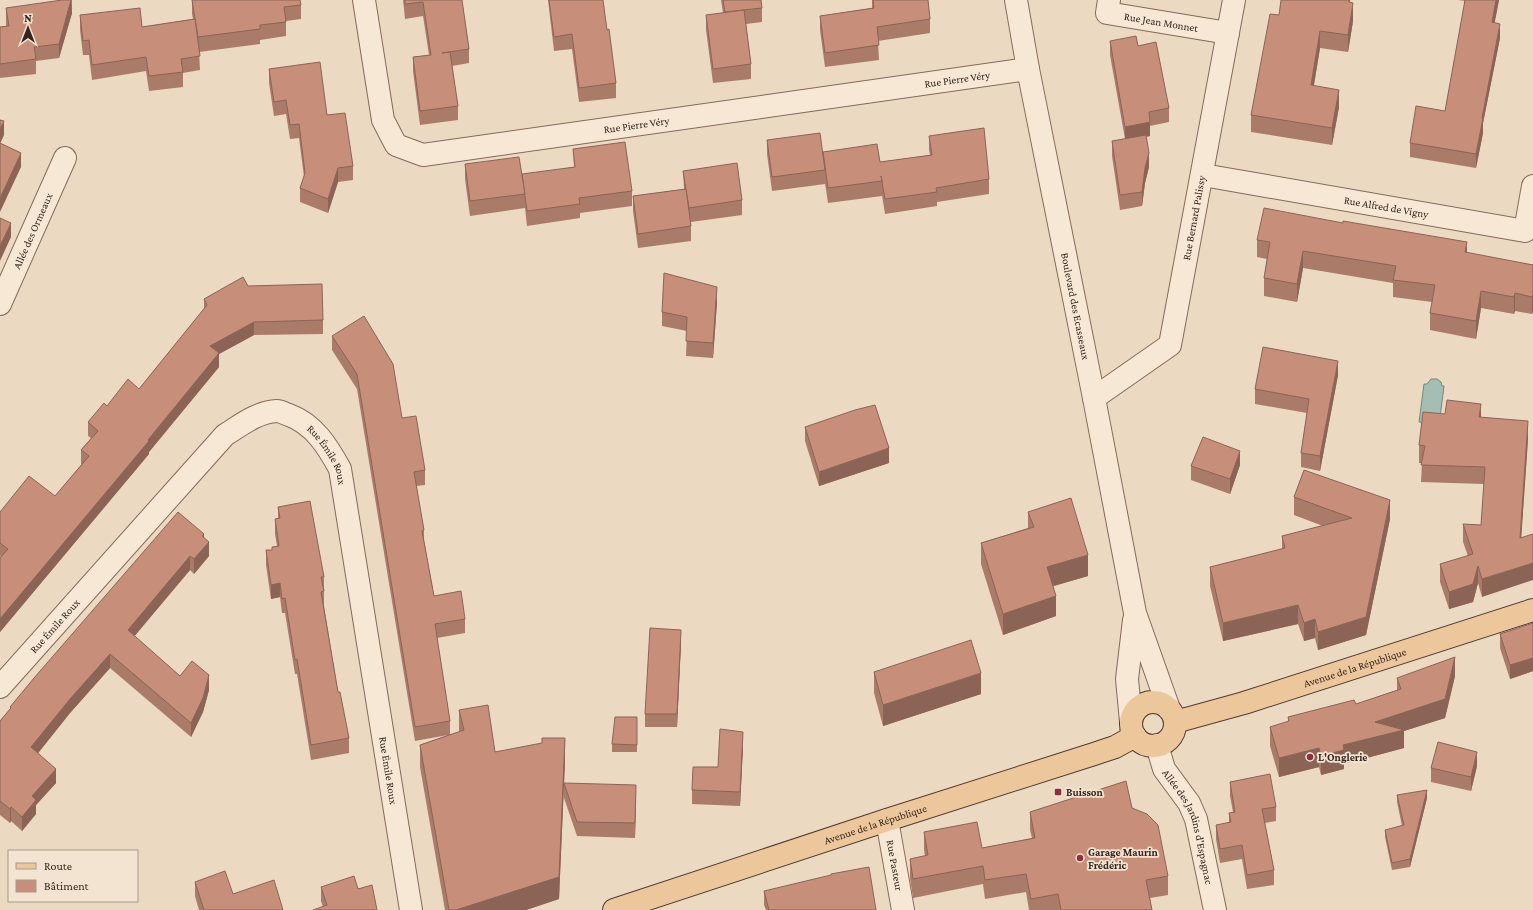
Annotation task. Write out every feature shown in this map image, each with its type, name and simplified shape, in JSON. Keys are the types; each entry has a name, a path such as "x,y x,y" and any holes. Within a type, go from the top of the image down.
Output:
{"main road":[{"name":"Avenue de la République","path":"1172,715 1244,704 1533,610"},
{"path":"1156,702 1172,715 1175,728 1168,740 1163,743 1151,746 1145,744 1133,729 1137,710 1142,705 1156,702"},
{"name":"Avenue de la République","path":"614,910 886,820 1115,747 1133,729"}],"street":[{"name":"Rue Pierre Véry","path":"364,0 383,120 396,145 423,155 1028,69"},
{"name":"Boulevard des Ecasseaux","path":"1016,0 1028,69 1094,398 1135,613 1172,715"},
{"name":"Rue Jean Monnet","path":"1110,0 1107,13 1228,33"},
{"name":"Rue Bernard Palissy","path":"1094,398 1170,345 1203,175 1234,0"},
{"name":"Allée des Ormeaux","path":"0,304 65,158"},
{"name":"Rue Alfred de Vigny","path":"1203,175 1529,231 1533,186"},
{"name":"Rue Émile Roux","path":"0,686 225,435 248,420 263,414 279,411 295,417 311,427 328,447 340,470 411,910"},
{"name":"Boulevard des Ecasseaux","path":"1133,729 1127,679 1135,613"},
{"name":"Allée des Jardins d'Espagnac","path":"1157,745 1164,769 1189,803 1196,819 1215,910"},
{"name":"Rue Pasteur","path":"886,820 903,910"}],"shaded area":[{"path":"1431,379 1437,379 1441,382 1442,386 1444,386 1439,425 1419,422 1424,384 1427,384"}],"building":[{"path":"71,0 59,44 34,47 36,59 0,64 0,27 9,26 6,8"},
{"path":"192,0 300,0 301,5 284,7 286,22 260,25 260,29 198,37"},
{"path":"405,0 462,0 469,49 442,53 450,52 458,106 420,111 413,57 431,55 423,2 405,4"},
{"path":"549,0 603,0 607,30 609,29 616,83 579,88 572,34 554,37"},
{"path":"723,0 761,0 762,8 725,12"},
{"path":"873,0 928,0 930,19 877,27 879,45 825,53 820,16 874,8"},
{"path":"1281,0 1349,0 1349,2 1353,3 1348,35 1320,31 1311,85 1339,90 1332,128 1251,115 1270,14 1279,15"},
{"path":"1465,0 1496,0 1492,22 1500,24 1476,154 1410,143 1416,106 1445,111"},
{"path":"140,8 142,27 195,19 200,56 181,59 183,72 149,76 146,57 92,65 89,40 83,41 80,15"},
{"path":"744,10 751,64 713,69 706,15"},
{"path":"1136,36 1138,46 1156,42 1169,108 1149,112 1150,122 1125,127 1110,41"},
{"path":"320,62 327,115 345,113 353,166 338,168 328,199 300,188 305,173 299,124 290,125 286,100 274,102 269,69"},
{"path":"0,120 4,121 0,129"},
{"path":"984,128 989,179 936,188 937,192 885,199 882,181 828,188 823,152 877,144 880,162 932,155 929,136"},
{"path":"820,133 825,170 772,177 767,140"},
{"path":"1146,135 1149,153 1145,168 1142,192 1120,195 1112,141"},
{"path":"625,142 632,191 579,198 580,204 527,211 522,174 575,167 573,149"},
{"path":"0,143 21,153 0,198"},
{"path":"519,157 525,194 470,201 465,164"},
{"path":"737,163 742,200 689,208 683,171"},
{"path":"686,189 691,226 638,234 633,196"},
{"path":"1264,208 1343,223 1343,221 1467,242 1465,252 1533,265 1533,294 1532,297 1515,293 1514,297 1481,291 1476,321 1430,313 1435,285 1393,280 1396,266 1303,251 1297,284 1264,278 1270,242 1257,240"},
{"path":"0,218 11,223 0,246"},
{"path":"664,273 717,287 713,343 686,341 687,317 662,312"},
{"path":"243,277 248,286 322,284 323,320 254,322 210,346 219,353 148,440 149,441 0,619 0,558 8,549 0,543 0,512 29,476 55,496 89,456 81,450 98,431 88,422 104,403 107,406 128,379 139,389 207,305 204,299"},
{"path":"364,316 393,364 402,418 416,416 425,470 414,472 424,530 422,531 434,596 461,591 465,619 435,624 450,721 415,727 357,374 332,336"},
{"path":"1263,347 1338,361 1320,456 1301,453 1309,399 1255,389"},
{"path":"1447,400 1481,404 1479,417 1528,421 1520,538 1533,534 1533,563 1482,579 1478,566 1473,584 1449,592 1440,564 1473,554 1463,524 1481,525 1485,467 1421,465 1425,446 1419,445 1423,412 1445,414"},
{"path":"875,405 889,448 819,472 805,427 855,410"},
{"path":"1203,437 1240,451 1230,479 1191,466"},
{"path":"1304,470 1390,500 1366,617 1318,632 1315,619 1304,623 1298,605 1223,623 1210,567 1285,548 1282,536 1352,518 1294,497"},
{"path":"1071,498 1088,555 1047,567 1056,596 1003,614 981,543 1034,527 1028,512"},
{"path":"310,501 324,577 321,577 324,591 321,592 338,692 340,692 349,738 311,745 285,598 282,599 280,583 271,585 266,550 272,550 272,547 279,546 275,519 280,518 278,507"},
{"path":"178,512 204,534 202,536 209,542 194,559 190,556 128,630 180,676 192,661 209,675 203,698 191,723 110,654 70,699 31,747 56,769 32,796 36,800 22,817 11,807 10,809 0,801 0,721 34,678"},
{"path":"1533,623 1533,658 1510,665 1500,634"},
{"path":"650,628 681,630 677,714 645,714"},
{"path":"971,640 981,673 883,705 874,672"},
{"path":"1455,657 1445,699 1375,722 1404,730 1343,745 1344,750 1321,756 1319,748 1279,758 1270,727 1289,721 1288,717 1354,700 1356,704 1401,689 1397,678"},
{"path":"488,705 495,752 542,743 542,738 565,738 559,877 456,910 449,910 420,745 464,730 459,710"},
{"path":"615,717 637,717 637,745 612,744"},
{"path":"720,729 743,732 740,792 692,790 693,767 718,767"},
{"path":"1438,742 1477,752 1471,777 1431,768"},
{"path":"1270,774 1276,807 1262,809 1274,870 1247,875 1242,845 1220,849 1216,825 1231,822 1229,813 1235,812 1230,782"},
{"path":"1126,781 1132,808 1147,814 1158,825 1168,876 1146,880 1152,910 1061,910 1058,894 1031,899 1026,874 985,880 983,866 913,879 910,859 928,855 924,832 977,822 982,848 1035,838 1030,812"},
{"path":"564,783 636,785 635,823 577,822"},
{"path":"1427,790 1410,859 1392,863 1385,830 1404,825 1397,795"},
{"path":"869,867 876,910 769,910 764,891 831,874"},
{"path":"225,871 233,894 274,880 283,910 204,910 195,882"},
{"path":"354,876 358,889 372,885 377,910 313,910 327,905 321,887"}],"place":[{"name":"L'Onglerie","path":"1310,757"},
{"name":"Buisson","path":"1058,792"},
{"name":"Garage Maurin Frédéric","path":"1080,858"}]}
